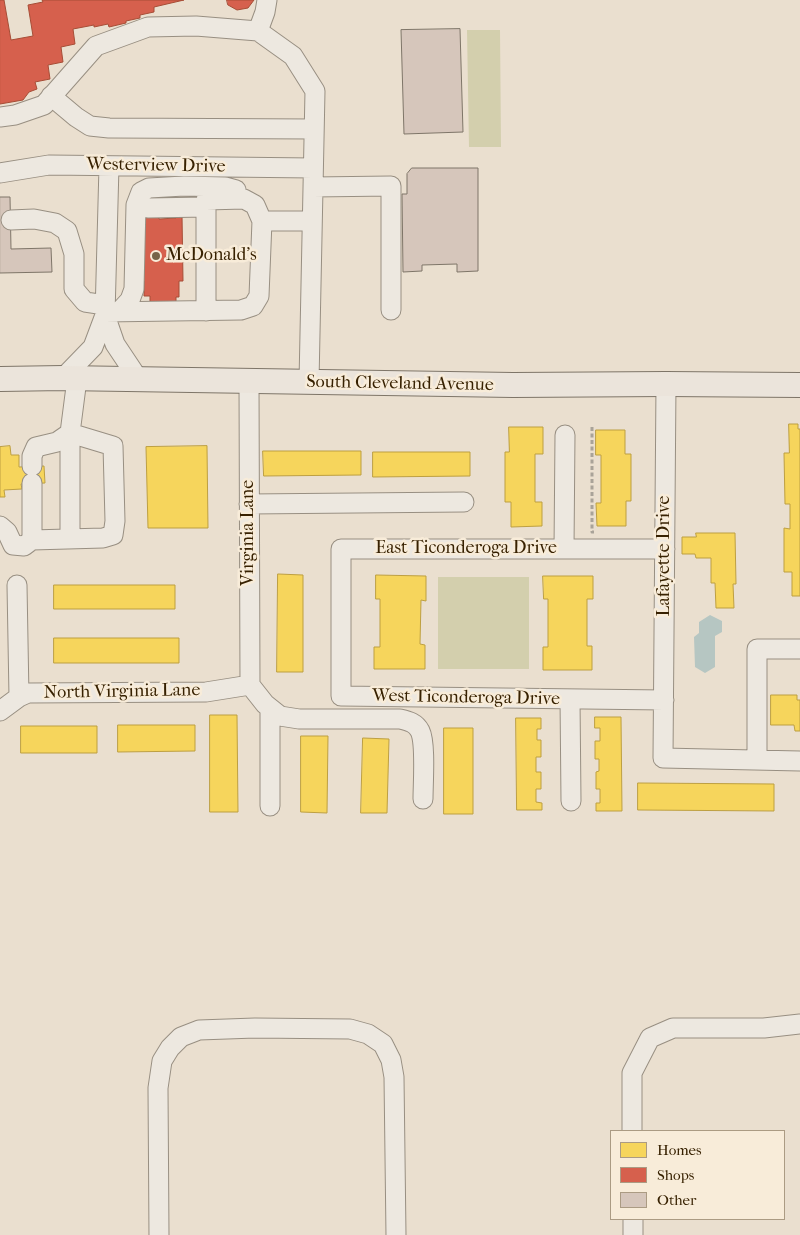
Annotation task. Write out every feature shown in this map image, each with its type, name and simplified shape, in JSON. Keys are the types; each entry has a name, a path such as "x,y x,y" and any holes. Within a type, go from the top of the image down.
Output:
{"main road":[{"name":"South Cleveland Avenue","path":"0,379 513,385 800,385"}],"street":[{"path":"258,31 267,0"},
{"path":"0,117 15,115 44,105 96,46 148,27 196,26 258,31 293,56 315,91 309,382"},
{"path":"51,96 90,126 114,128 314,129"},
{"name":"Westerview Drive","path":"0,173 49,165 109,166 313,178 391,186 391,310"},
{"path":"109,166 109,311 115,344 139,380"},
{"path":"11,220 34,219 55,223 67,231 74,254 74,289 85,302 109,311 206,311 241,310 253,306 259,296 258,213 245,192 225,187 184,186 150,188 141,192 136,205 134,289 130,300 109,311 93,347 70,379 70,539"},
{"path":"206,311 206,200 244,198 258,213 312,221"},
{"path":"148,208 206,207"},
{"name":"Virginia Lane","path":"249,381 250,685"},
{"name":"Lafayette Drive","path":"666,384 663,758 757,760"},
{"path":"32,540 32,456 36,447 57,442 70,433"},
{"path":"0,526 7,532 13,544 24,546 32,540 103,538 113,535 115,521 113,446 70,433"},
{"path":"564,549 565,435"},
{"path":"249,504 464,502"},
{"name":"East Ticonderoga Drive","path":"341,623 341,549 665,549"},
{"path":"17,585 19,697"},
{"name":"West Ticonderoga Drive","path":"341,623 341,696 664,700"},
{"path":"800,649 757,649 757,760 800,761"},
{"path":"250,685 265,704 280,716 299,719 400,719 411,721 420,729 423,740 423,799"},
{"name":"North Virginia Lane","path":"0,711 19,697 28,693 206,692 250,685"},
{"path":"570,699 571,801"},
{"path":"270,708 270,806"},
{"path":"632,1130 632,1073 650,1038 674,1028 764,1028 800,1024"},
{"path":"159,1235 158,1088 162,1061 170,1048 181,1037 199,1030 255,1028 350,1029 368,1034 383,1044 391,1060 394,1077 396,1235"},
{"path":"633,1220 633,1235"}],"path":[{"path":"592,427 592,532 602,532"}],"shaded area":[{"path":"467,30 500,30 501,147 469,147"},
{"path":"438,577 529,577 529,669 438,669"},
{"path":"710,615 722,621 722,632 715,636 715,667 705,673 695,667 694,637 699,633 699,622"}],"building: Homes":[{"path":"789,424 798,424 798,429 800,429 800,596 792,596 792,572 784,572 784,528 790,529 790,504 785,504 784,453 789,453"},
{"path":"509,427 543,427 543,454 535,454 535,502 542,502 542,526 511,527 511,502 505,502 505,452 509,452"},
{"path":"596,430 625,430 625,454 631,454 631,501 626,501 626,526 597,526 596,503 601,503 601,455 596,455"},
{"path":"10,446 11,455 19,455 19,467 44,466 45,483 21,484 22,489 4,490 5,497 0,497 0,447"},
{"path":"207,446 208,528 148,528 146,447"},
{"path":"263,451 361,451 361,475 264,476"},
{"path":"373,452 470,452 470,476 373,477"},
{"path":"696,533 735,533 736,584 733,584 734,608 716,608 715,583 711,583 711,558 696,558 695,554 682,554 682,537 696,537"},
{"path":"278,574 303,575 303,672 277,672"},
{"path":"376,575 426,576 426,601 421,600 420,644 425,645 425,669 374,669 374,647 380,647 380,599 376,599"},
{"path":"543,576 593,576 593,599 587,599 587,646 592,646 592,670 543,670 543,647 548,647 548,599 544,599"},
{"path":"54,585 175,585 175,609 54,609"},
{"path":"54,638 179,638 179,663 54,663"},
{"path":"771,695 797,695 797,700 800,700 800,731 795,731 794,725 771,725"},
{"path":"210,715 237,715 238,812 210,812"},
{"path":"595,717 621,717 622,811 596,811 596,803 600,803 600,789 596,789 596,772 599,771 599,759 595,759 595,741 600,741 600,728 595,728"},
{"path":"516,718 541,718 541,729 537,729 537,740 541,740 541,757 536,757 536,772 541,772 541,789 536,789 536,802 542,803 542,810 517,810"},
{"path":"118,725 195,725 195,751 118,752"},
{"path":"21,726 97,726 97,753 21,753"},
{"path":"444,728 473,728 473,814 444,814"},
{"path":"301,736 328,736 327,813 301,812"},
{"path":"363,738 389,739 387,813 361,813"},
{"path":"638,783 774,784 774,811 638,810"}],"building: Shops":[{"path":"0,0 4,0 11,40 33,36 28,5 43,2 42,0 184,0 154,7 154,12 140,15 140,18 126,21 126,23 109,27 108,24 73,29 75,44 61,47 63,62 48,65 50,79 35,82 37,89 29,92 23,100 0,104"},
{"path":"227,0 254,0 248,8 237,10 228,5"},
{"name":"McDonald's","path":"141,215 159,215 159,219 176,218 176,215 182,215 183,281 179,281 179,297 176,297 176,302 150,302 150,296 144,296 144,281 141,281"}],"building: Other":[{"path":"460,29 463,132 404,134 401,30"},
{"path":"412,168 478,168 478,271 457,272 457,264 422,265 422,271 403,272 402,194 407,194 407,174"},
{"path":"0,197 10,197 11,249 51,248 52,272 0,273"}],"place":[{"name":"McDonald's","path":"156,256"}]}
